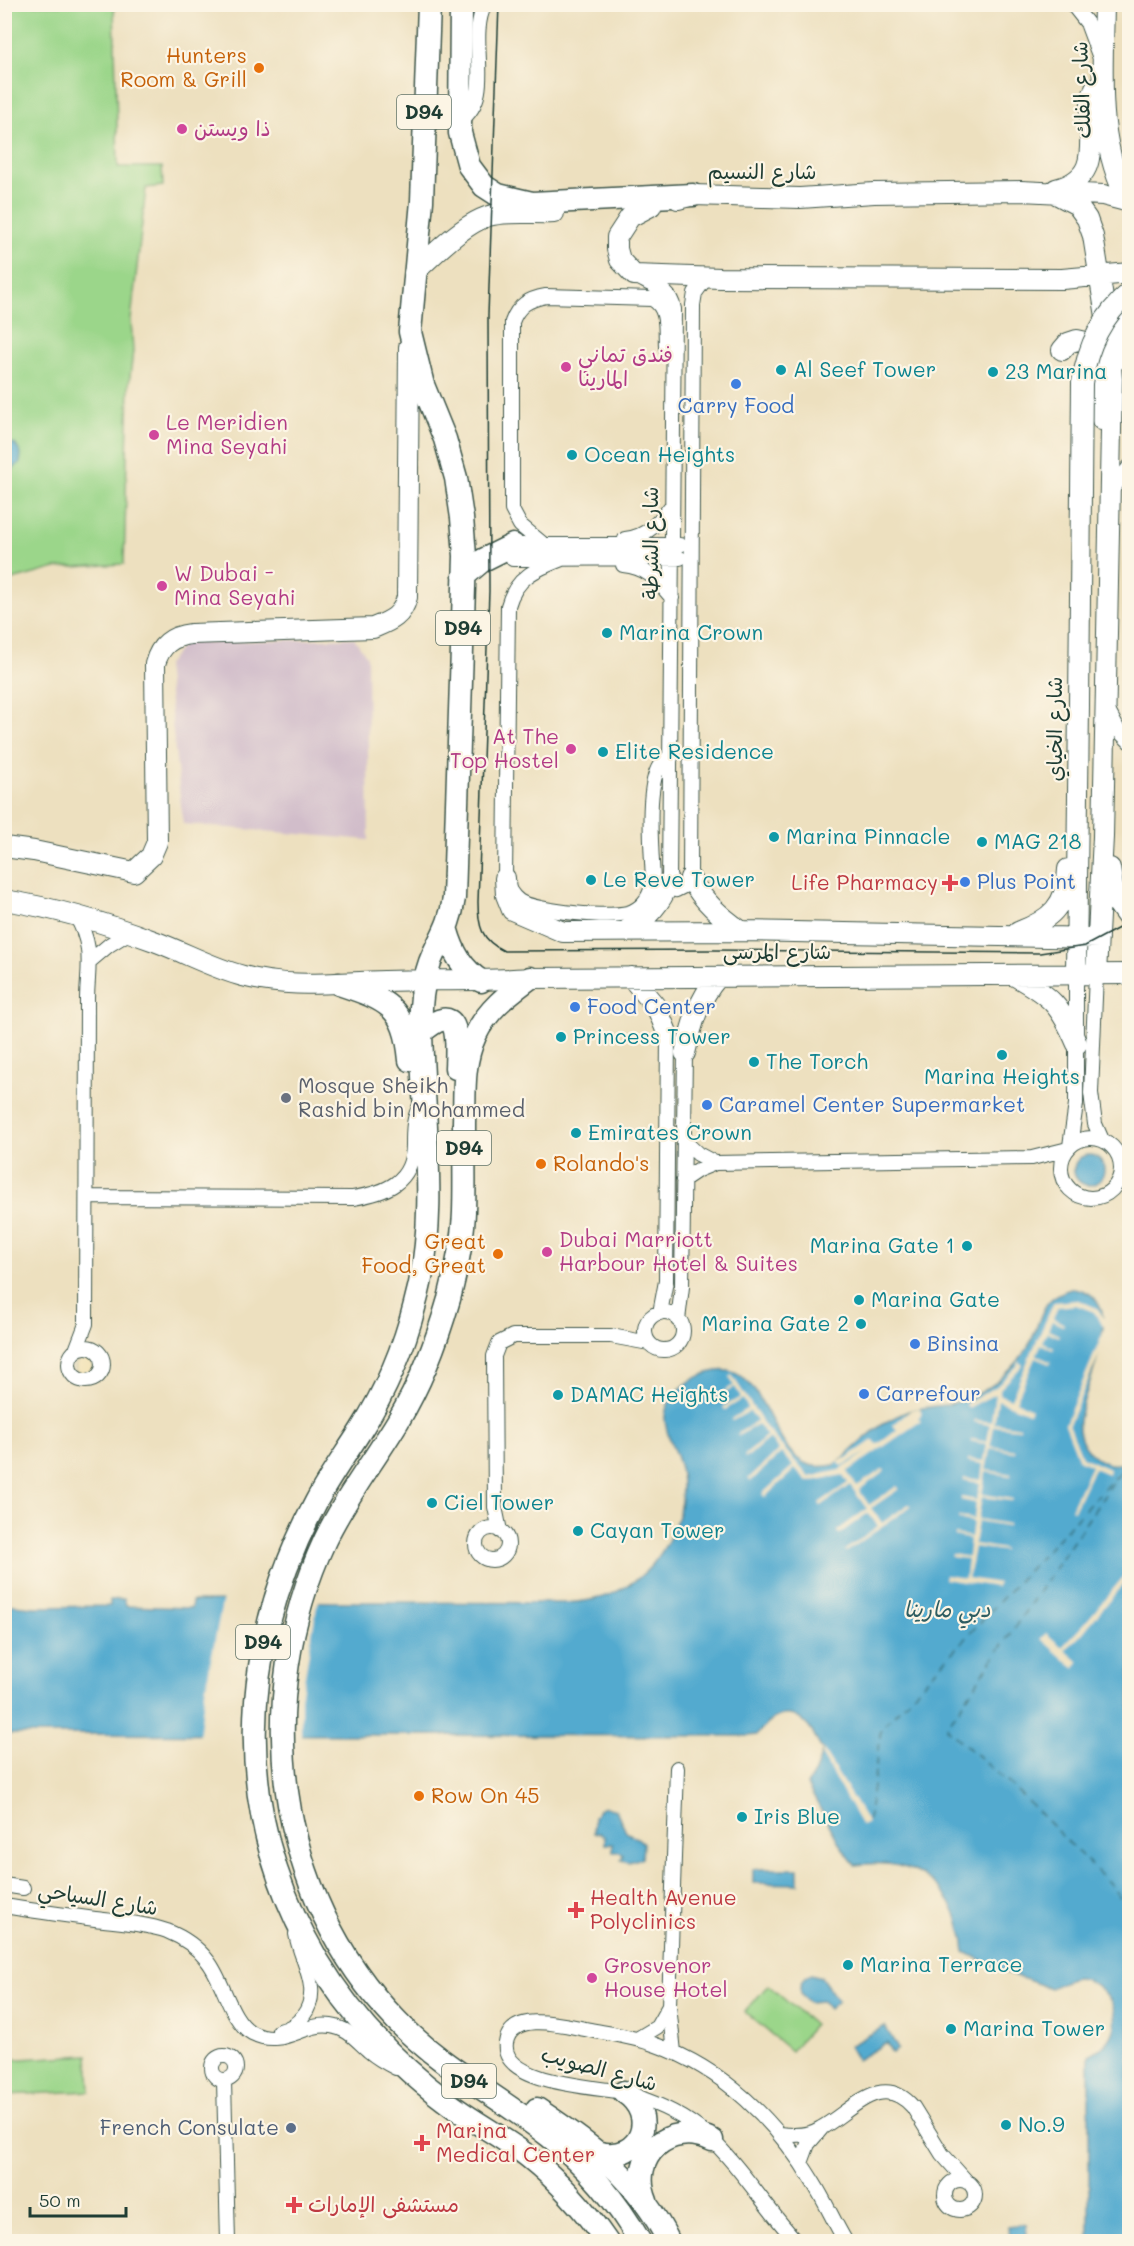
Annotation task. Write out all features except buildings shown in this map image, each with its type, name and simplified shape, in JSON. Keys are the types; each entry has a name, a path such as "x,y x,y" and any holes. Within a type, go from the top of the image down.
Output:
{"main road":[{"name":"D94","path":"429,4 422,201 410,332 423,385 445,439 456,478 463,528 464,576 453,909 447,931 433,955 424,981 421,1007 428,1206 425,1255 411,1319 382,1393 317,1500 293,1550 274,1600 261,1652 254,1723 257,1786 267,1838 293,1914 320,1964 353,2011 412,2074 448,2103 528,2157 550,2175 588,2215 607,2241"},
{"name":"D94","path":"460,127 461,4"},
{"name":"شارع الفلك","path":"1104,4 1102,105 1107,145 1116,178 1129,203"},
{"path":"1050,193 1072,184 1086,171 1089,155 1089,112 1093,91 1103,68"},
{"path":"460,127 469,166 476,177 493,193 512,199 532,203 693,195"},
{"name":"شارع النسيم","path":"414,273 466,229 492,215 577,212 651,206 693,195 800,198 874,193 1021,191 1104,195 1129,203"},
{"path":"1050,193 1077,206 1090,226 1108,329 1112,379 1103,837 1096,974"},
{"path":"651,206 630,217 617,237 620,260 634,275 706,278 1071,279 1130,273"},
{"path":"1014,279 1029,274 1071,271 1079,268 1086,258 1090,226"},
{"name":"شارع الخياي","path":"1076,974 1082,383 1088,355 1100,328 1117,304 1130,292"},
{"path":"1112,379 1118,363 1123,330 1130,317"},
{"path":"4,847 134,872 146,863 157,842 155,664 160,650 170,640 191,634 373,628 399,615 406,597 410,332"},
{"path":"1062,350 1068,342 1077,340 1090,344 1096,352 1099,403 1110,451"},
{"path":"464,576 483,560 513,545"},
{"path":"1012,935 1047,918 1062,898 1067,882 1069,831 1079,796"},
{"path":"1103,837 1109,854 1115,900 1130,921"},
{"name":"شارع المرسى","path":"505,878 506,895 512,910 563,932 589,923 627,930 1098,938"},
{"path":"690,878 716,912 741,931"},
{"path":"627,930 652,911 664,895 669,882"},
{"name":"شارع المرسى","path":"4,900 76,916 130,932 242,976 284,984 481,981 530,978 1130,974"},
{"path":"447,931 459,960 473,976 481,981"},
{"path":"1013,975 1042,992 1057,1005 1077,1044"},
{"path":"631,977 657,1008 668,1035"},
{"path":"685,1053 696,1009 718,977"},
{"path":"464,1088 469,1053 480,1026 496,1005 530,978"},
{"path":"339,984 378,997 397,1014 406,1030 413,1073 424,1098"},
{"path":"422,1032 439,1020 447,1021 454,1026 457,1033 456,1076 464,1088"},
{"name":"D94","path":"464,1088 464,1216 457,1261 442,1323 410,1399 351,1492 324,1542 304,1594 291,1647 284,1704 285,1772 295,1835 317,1903 340,1947 367,1988 436,2058 524,2117 574,2157 616,2205 640,2241"},
{"path":"436,2058 465,2067 492,2080 600,2153 625,2176 647,2203 669,2241"},
{"path":"600,2153 608,2155 623,2153 635,2144 642,2130 640,2108 624,2092"},
{"path":"647,2203 643,2192 642,2170 652,2151 660,2143 670,2137 692,2133 712,2140"}],"street":[{"path":"460,127 472,110 478,93 479,20 485,4"},
{"path":"1072,4 1087,23 1103,68"},
{"name":"شارع الشرطة","path":"634,275 664,290 673,303 669,882"},
{"name":"شارع الشرطة","path":"690,878 693,305 698,287 706,278"},
{"path":"543,545 519,525 512,510 512,322 516,311 524,303 546,296 652,299 662,307 664,312 667,367 674,378"},
{"path":"1110,493 1130,466"},
{"path":"583,545 600,540 628,539 643,534 659,523 672,505"},
{"path":"672,551 562,559 513,559 511,552 513,545 583,545 692,552"},
{"path":"598,558 645,570 654,576 672,598"},
{"path":"562,559 525,576 512,593 508,606 505,878 512,895 522,903 589,923 628,914 640,907 649,896 653,881 652,785 660,765 664,760 671,758"},
{"path":"1106,708 1118,730 1130,742"},
{"path":"669,882 676,890 680,890 690,878"},
{"path":"76,916 86,937 90,961 87,998 86,1324 76,1350 70,1358 70,1368 76,1377 88,1381 96,1377 102,1369 102,1359 86,1324"},
{"path":"90,961 109,945 130,932"},
{"name":"شارع الخياي","path":"1069,1148 1076,1110 1076,974"},
{"path":"1096,974 1091,1094 1095,1124 1102,1140"},
{"path":"660,1313 666,1281 668,1035"},
{"path":"678,1320 682,1287 685,1053"},
{"path":"87,1197 353,1198 376,1194 391,1187 408,1169 413,1153 414,1120 424,1098"},
{"path":"683,1180 715,1163 1032,1158 1069,1148 1089,1138 1102,1140 1114,1149 1120,1161 1119,1176 1112,1188 1100,1196 1086,1197 1072,1191 1062,1174 1063,1158 1069,1148"},
{"path":"684,1141 698,1154 715,1163"},
{"path":"1032,1158 1062,1174"},
{"path":"660,1313 668,1313 678,1320 681,1325 681,1337 674,1347 663,1350 649,1343 645,1333 647,1323 651,1318 660,1313"},
{"path":"611,1336 647,1323"},
{"path":"495,1507 485,1530 478,1537 476,1546 481,1555 490,1560 500,1558 507,1549 507,1539 500,1531 495,1507 494,1356 499,1342 513,1336 611,1336 649,1343"},
{"path":"76,1350 86,1347 96,1350"},
{"path":"485,1530 500,1531"},
{"path":"674,2052 669,2006 677,1768"},
{"path":"4,1885 23,1888"},
{"name":"شارع السياحي","path":"4,1906 141,1925 179,1937 200,1952 209,1962 244,2027"},
{"path":"244,2027 260,2032 285,2030 300,2020 310,2005 311,1978 297,1943 293,1914"},
{"path":"637,2039 657,2027 669,2006"},
{"name":"شارع الصويب","path":"797,2241 712,2140 697,2128 662,2107 624,2092 561,2083 533,2074 513,2064 508,2058 506,2041 514,2028 530,2022 562,2025 637,2039 674,2052 730,2085 780,2134 823,2198 846,2241"},
{"path":"244,2027 259,2036 280,2038 317,2027 338,2027 353,2036 378,2058 412,2074"},
{"path":"224,2081 228,2241"},
{"path":"780,2134 801,2135 821,2128 868,2096 884,2092 901,2096 914,2108 936,2145 974,2190 975,2199 965,2210 955,2210 947,2204 943,2167 936,2145"},
{"path":"801,2163 808,2144 821,2128"},
{"path":"946,2189 958,2180 967,2182"}],"shaded area":[{"path":"354,638 367,657 369,840 183,824 166,666 184,643"}],"green space":[{"path":"5,5 114,5 118,167 162,167 163,186 146,188 131,320 133,351 129,385 124,564 56,568 5,582"},
{"path":"768,1985 814,2025 791,2051 745,2012"},
{"path":"88,2055 90,2091 5,2095 5,2060"}],"sand":[{"path":"80,1358 88,1358 93,1363 91,1374 80,1376 75,1371 75,1363"}],"water":[{"path":"5,442 15,444 21,454 20,463 10,473 5,505"},
{"path":"1089,1155 1100,1159 1104,1170 1100,1181 1089,1185 1078,1181 1074,1170 1078,1159"},
{"name":"دبي مارينا","path":"1074,1288 1092,1295 1101,1308 1103,1324 1101,1344 1079,1421 1081,1439 1092,1454 1105,1463 1130,1462 1129,2241 1089,2241 1089,2055 1107,2043 1115,2027 1114,2008 1109,1999 1103,1991 1087,1980 1074,1978 1050,1988 1002,1971 965,1952 961,1930 954,1911 944,1894 931,1882 916,1872 898,1866 855,1865 841,1846 807,1785 815,1772 823,1750 806,1724 792,1715 778,1717 757,1735 748,1736 5,1734 4,1604 34,1607 110,1606 110,1600 124,1599 126,1606 191,1608 192,1601 565,1603 599,1598 618,1591 647,1570 668,1541 675,1525 680,1508 681,1473 665,1423 665,1416 671,1400 691,1380 717,1371 733,1372 746,1381 757,1394 784,1443 794,1456 810,1465 834,1465 875,1430 893,1418 912,1410 963,1400 995,1383 1011,1369 1025,1351 1048,1302"},
{"path":"600,1808 616,1810 626,1832 643,1844 642,1858 629,1862 621,1860 623,1855 620,1852 613,1852 613,1844 605,1844 605,1837 600,1833 594,1833 594,1817"},
{"path":"753,1869 798,1869 798,1884 753,1883"},
{"path":"811,1974 821,1977 838,2001 829,2009 822,2001 809,2002 800,1994 802,1982"},
{"path":"885,2026 898,2049 892,2053 886,2043 857,2060 849,2046"},
{"path":"1026,2224 1027,2237 1009,2239 1008,2226"}],"pier":[{"path":"1078,1300 1097,1308 1111,1328 1069,1424 1082,1457 1109,1469 1108,1474 1094,1468 1074,1510 1071,1509 1091,1466 1079,1460 1065,1424 1105,1328 1094,1312 1076,1305 1058,1307 1053,1318 1064,1324 1063,1326 1052,1321 1048,1330 1059,1335 1058,1337 1047,1332 1042,1342 1054,1348 1053,1350 1041,1345 1036,1355 1051,1362 1050,1364 1035,1358 1016,1401 1031,1409 1029,1413 998,1400 994,1423 1020,1427 1020,1429 994,1426 990,1446 1015,1450 1015,1452 990,1448 986,1470 1011,1474 1011,1476 986,1472 982,1494 1013,1499 1012,1501 982,1497 978,1519 1008,1524 1008,1526 978,1521 974,1544 1004,1549 1004,1551 974,1547 968,1578 998,1583 997,1587 944,1579 945,1575 965,1578 967,1559 951,1557 952,1554 968,1557 970,1539 955,1536 955,1534 971,1537 973,1522 958,1519 958,1517 974,1519 976,1503 961,1500 961,1497 977,1500 980,1483 964,1480 964,1478 981,1480 983,1464 968,1461 968,1459 984,1461 987,1444 971,1441 971,1439 987,1442 990,1425 974,1422 975,1420 991,1422 995,1394 968,1408 966,1404 997,1386 1017,1366 1019,1361 1023,1365 1000,1389 1000,1395 1011,1399 1054,1302"},
{"path":"732,1375 767,1429 809,1477 840,1470 866,1453 842,1466 838,1462 873,1440 877,1445 897,1430 893,1425 911,1410 919,1408 923,1413 918,1418 921,1421 847,1472 857,1486 883,1469 885,1471 859,1490 869,1505 897,1486 899,1489 871,1508 882,1523 909,1504 911,1506 846,1552 845,1550 878,1526 868,1513 839,1534 837,1531 867,1509 850,1485 821,1506 819,1503 848,1483 843,1475 807,1482 795,1469 765,1497 762,1494 793,1466 781,1453 751,1481 748,1479 779,1450 769,1438 746,1458 744,1456 767,1436 758,1424 738,1436 737,1434 757,1421 750,1411 732,1421 731,1419 748,1408 743,1399 725,1410 723,1407 741,1397 735,1387 717,1398 716,1396 734,1385 729,1377"},
{"path":"1129,1570 1129,1577 1080,1636 1065,1650 1079,1662 1074,1668 1041,1639 1046,1633 1062,1647"},
{"path":"223,1598 320,1599 301,1698 301,1738 199,1738 204,1696"},
{"path":"823,1750 868,1823 862,1826 822,1756"}],"ferry route":[{"path":"1121,1471 946,1728 1014,1788 1110,1884 1130,1912"},
{"path":"868,1821 881,1729 1116,1476"}],"tram line":[{"path":"499,4 488,315 489,591 478,902 480,925 486,937 504,951 1040,953 1085,946 1130,922"}],"place":[{"name":"Hunters Room & Grill","path":"259,68"},
{"name":"ذا ويستن","path":"182,129"},
{"name":"فندق تماني المارينا","path":"566,367"},
{"name":"Al Seef Tower","path":"781,370"},
{"name":"23 Marina","path":"993,372"},
{"name":"Carry Food","path":"736,384"},
{"name":"Le Meridien Mina Seyahi","path":"154,435"},
{"name":"Ocean Heights","path":"572,455"},
{"name":"W Dubai - Mina Seyahi","path":"162,586"},
{"name":"Marina Crown","path":"607,633"},
{"name":"At The Top Hostel","path":"571,749"},
{"name":"Elite Residence","path":"603,752"},
{"name":"Marina Pinnacle","path":"774,837"},
{"name":"MAG 218","path":"982,842"},
{"name":"Le Reve Tower","path":"591,880"},
{"name":"Plus Point","path":"965,882"},
{"name":"Life Pharmacy","path":"950,883"},
{"name":"Food Center","path":"575,1007"},
{"name":"Princess Tower","path":"561,1037"},
{"name":"Marina Heights","path":"1002,1055"},
{"name":"The Torch","path":"754,1062"},
{"name":"Mosque Sheikh Rashid bin Mohammed","path":"286,1098"},
{"name":"Caramel Center Supermarket","path":"707,1105"},
{"name":"Emirates Crown","path":"576,1133"},
{"name":"Rolando's","path":"541,1164"},
{"name":"Marina Gate 1","path":"967,1246"},
{"name":"Dubai Marriott Harbour Hotel & Suites","path":"547,1252"},
{"name":"Great Food, Great","path":"498,1254"},
{"name":"Marina Gate","path":"859,1300"},
{"name":"Marina Gate 2","path":"861,1324"},
{"name":"Binsina","path":"915,1344"},
{"name":"Carrefour","path":"864,1394"},
{"name":"DAMAC Heights","path":"558,1395"},
{"name":"Ciel Tower","path":"432,1503"},
{"name":"Cayan Tower","path":"578,1531"},
{"name":"Row On 45","path":"419,1796"},
{"name":"Iris Blue","path":"742,1817"},
{"name":"Health Avenue Polyclinics","path":"576,1910"},
{"name":"Marina Terrace","path":"848,1965"},
{"name":"Grosvenor House Hotel","path":"592,1978"},
{"name":"Marina Tower","path":"951,2029"},
{"name":"No.9","path":"1006,2125"},
{"name":"French Consulate","path":"291,2128"},
{"name":"Marina Medical Center","path":"422,2143"},
{"name":"مستشفى الإمارات","path":"294,2205"}]}
